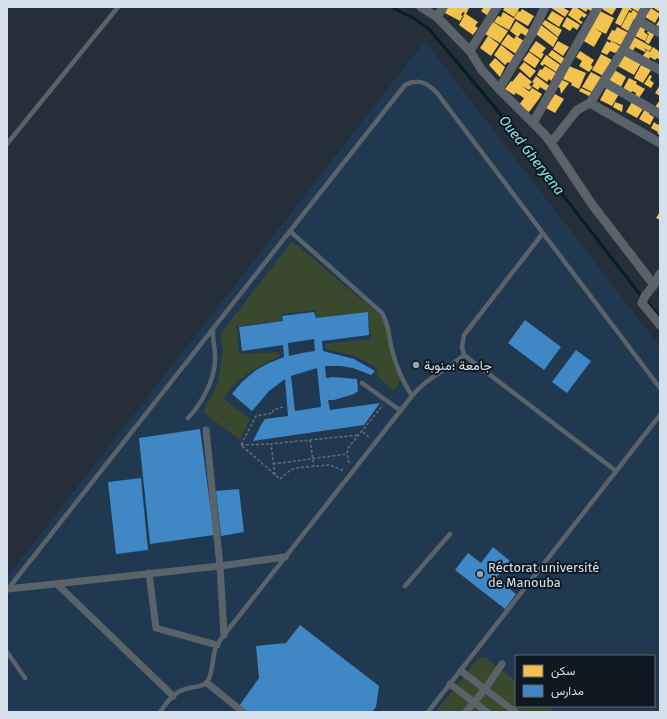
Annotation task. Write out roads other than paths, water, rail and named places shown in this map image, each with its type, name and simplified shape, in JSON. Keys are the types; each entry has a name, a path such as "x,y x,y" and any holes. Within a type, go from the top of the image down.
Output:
{"street":[{"path":"421,7 437,17 470,51 481,69 551,142 591,203 654,285"},
{"path":"437,17 443,7"},
{"path":"470,51 497,7"},
{"path":"499,89 532,34 545,7"},
{"path":"533,123 598,7"},
{"path":"551,142 577,110 590,103 623,50 646,7"},
{"path":"639,21 660,33"},
{"path":"623,50 660,70"},
{"path":"604,82 660,114"},
{"path":"590,103 660,142"},
{"path":"660,274 654,285 643,299 660,325"},
{"path":"206,430 220,566 224,635"},
{"path":"8,590 220,566 285,557"},
{"path":"149,573 156,628 217,644"},
{"path":"57,584 172,696"},
{"path":"466,712 485,689 502,664"},
{"path":"461,671 515,712"},
{"path":"207,682 243,712"},
{"path":"450,684 487,712"}],"lane":[{"path":"7,144 118,7"},
{"path":"8,590 291,232 405,85 412,81 421,82 430,86 437,93 660,388"},
{"path":"291,232 382,313 388,327 391,349 395,361 403,381 412,396"},
{"path":"543,233 464,335 462,347 464,355 616,471"},
{"path":"188,418 207,392 212,377 215,362 213,329"},
{"path":"160,712 172,696 182,690 199,686 207,682 212,672 217,644 285,557 419,388 464,355"},
{"path":"362,383 401,411"},
{"path":"428,712 660,415"},
{"path":"405,586 450,534"},
{"path":"7,652 25,678"}],"waterway":[{"name":"Oued Gheryena","path":"391,7 415,19 429,29 493,105 642,297"},
{"name":"Oued Gheryena","path":"646,301 660,317"}],"place":[{"name":"جامعة ؛منوبة","path":"416,365"},
{"name":"Réctorat université de Manouba","path":"480,574"}]}
